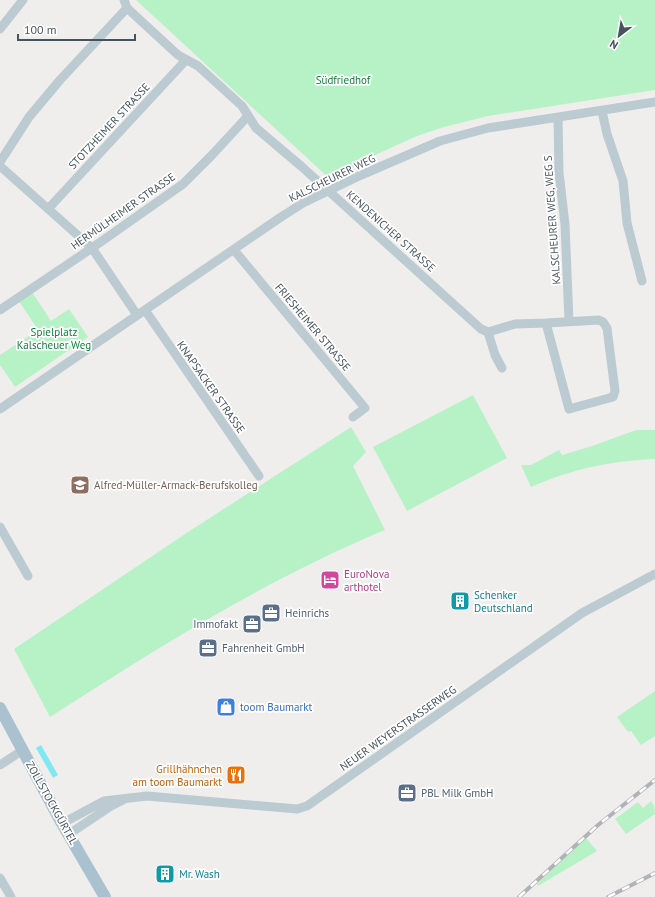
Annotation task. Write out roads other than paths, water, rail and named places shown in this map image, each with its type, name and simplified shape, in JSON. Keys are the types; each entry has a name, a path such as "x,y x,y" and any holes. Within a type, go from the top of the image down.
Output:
{"main road":[{"name":"ZOLLSTOCKGÜRTEL","path":"0,708 105,897"}],"street":[{"path":"0,29 23,0"},
{"path":"0,162 29,117 125,4"},
{"name":"KENDENICHER STRASSE","path":"125,4 178,55 198,66 242,106 256,128 481,328 488,332"},
{"name":"STOTZHEIMER STRASSE","path":"48,209 186,60"},
{"name":"KALSCHEURER WEG","path":"0,409 141,312 304,203 359,176 440,141 488,128 655,102"},
{"path":"602,111 607,134 623,182 627,223 642,281"},
{"name":"HERMÜLHEIMER STRASSE","path":"0,310 183,184 248,116"},
{"name":"KALSCHEURER WEG, WEG S","path":"558,117 559,173 565,224 569,321"},
{"name":"KNAPSACKER STRASSE","path":"0,166 92,248 141,312 259,476"},
{"name":"FRIESHEIMER STRASSE","path":"234,250 365,408 353,417"},
{"path":"502,368 495,355 488,332 515,324 599,320 603,322 606,328 615,390 613,397 569,409 546,323"},
{"path":"0,527 28,576"},
{"name":"NEUER WEYERSTRASSERWEG","path":"63,823 104,801 147,796 297,809 307,806 582,613 655,574"},
{"path":"0,764 23,750"},
{"name":"NEUER WEYERSTRASSERWEG","path":"69,834 111,806 128,798"},
{"path":"0,878 11,897"}],"water":[{"path":"41,745 58,775 53,778 36,748"}],"railway":[{"path":"519,897 598,825 655,780"},
{"path":"608,897 655,873"}],"place":[{"name":"Alfred-Müller-Armack-Berufskolleg","path":"80,485"},
{"name":"EuroNova arthotel","path":"330,580"},
{"name":"Schenker Deutschland","path":"460,601"},
{"name":"Heinrichs","path":"271,613"},
{"name":"Immofakt","path":"252,624"},
{"name":"Fahrenheit GmbH","path":"208,648"},
{"name":"toom Baumarkt","path":"226,707"},
{"name":"Grillhähnchen am toom Baumarkt","path":"236,775"},
{"name":"PBL Milk GmbH","path":"407,793"},
{"name":"Mr. Wash","path":"165,874"}],"park label":[{"name":"Südfriedhof","path":"343,80"},
{"name":"Spielplatz Kalscheuer Weg","path":"54,338"}]}
